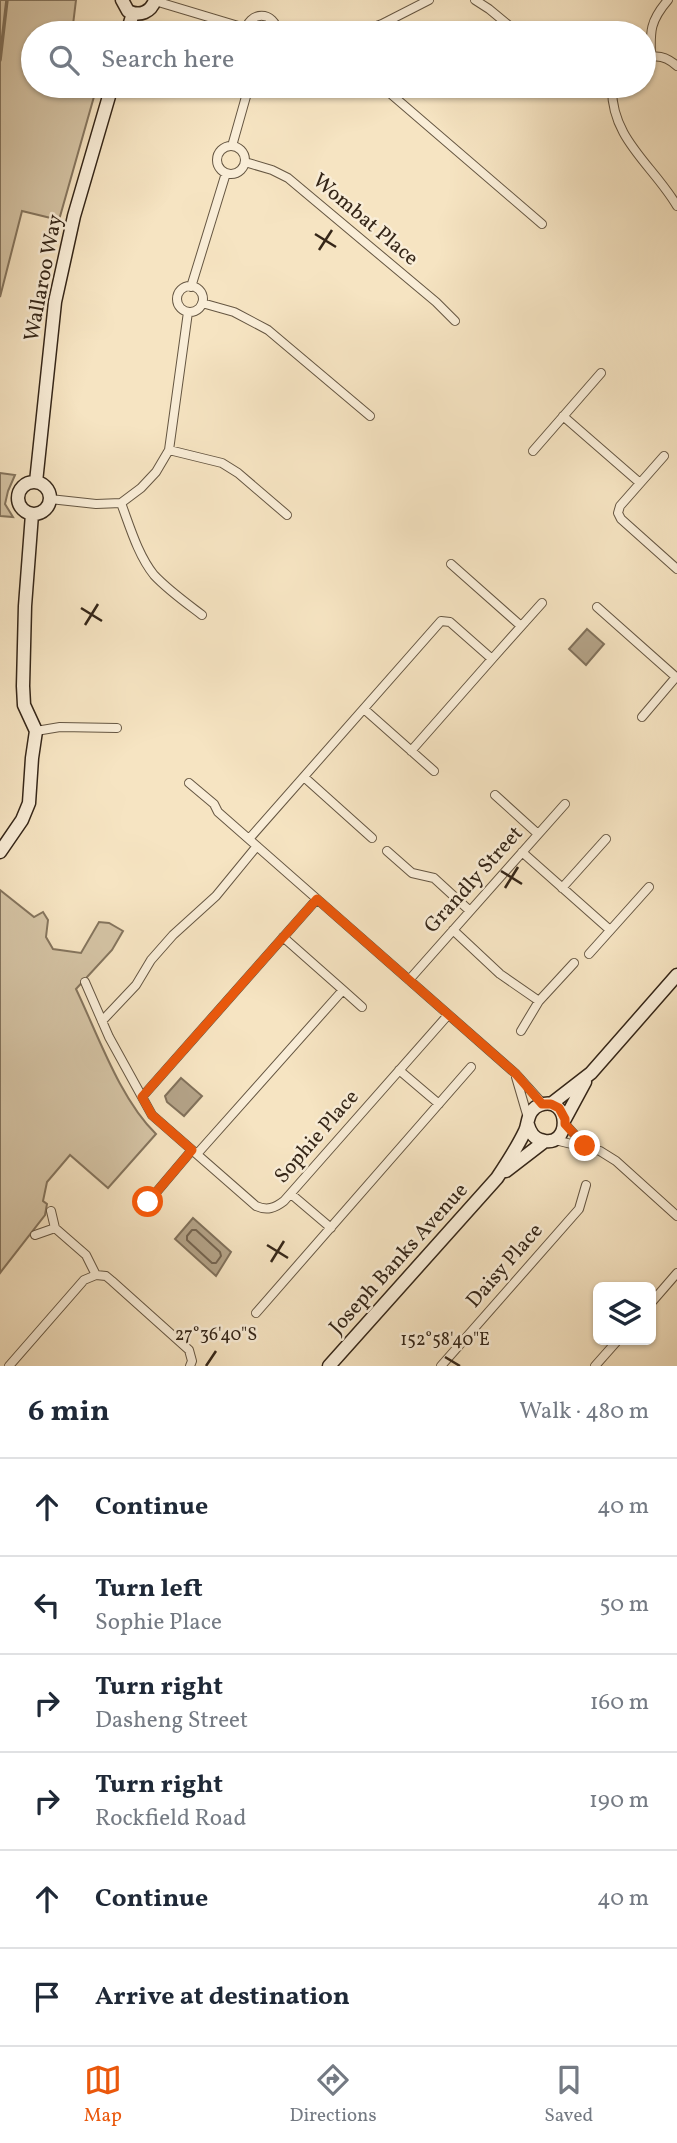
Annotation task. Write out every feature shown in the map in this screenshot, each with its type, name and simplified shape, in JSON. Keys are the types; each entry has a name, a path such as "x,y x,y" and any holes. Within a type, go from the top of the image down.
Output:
{"street":[{"path":"122,0 125,7 133,13 145,13 150,10 155,0 216,21"},
{"path":"388,21 429,0"},
{"path":"475,0 504,21"},
{"path":"654,21 668,0"},
{"path":"131,21 133,13"},
{"path":"251,21 262,16 274,21"},
{"path":"656,58 663,57 677,66"},
{"name":"Wallaroo Way","path":"36,482 55,302 74,216 108,98"},
{"path":"232,146 246,98"},
{"path":"395,98 542,224"},
{"path":"612,98 622,134 668,190 677,206"},
{"path":"232,146 243,152 245,162 238,172 226,173 218,167 216,158 221,149 232,146"},
{"name":"Wombat Place","path":"245,162 288,178 455,321"},
{"path":"191,287 226,173"},
{"path":"191,287 201,294 202,303 198,309 188,312 180,308 178,295 183,289 191,287"},
{"path":"202,303 234,312 268,330 370,416"},
{"path":"50,499 121,503 156,472 169,450 188,312"},
{"path":"533,451 601,373"},
{"path":"563,416 640,483"},
{"path":"169,450 222,463 238,473 287,515"},
{"path":"664,457 620,506 618,513 621,519 677,569"},
{"path":"36,482 45,486 50,499 46,509 32,514 22,508 18,498 26,484 36,482"},
{"path":"121,503 140,552 153,573 175,595 202,615"},
{"path":"0,852 22,820 29,803 36,731 24,705 23,687 25,606 32,514"},
{"path":"451,564 522,626"},
{"path":"411,751 542,603"},
{"path":"597,607 677,678 642,717"},
{"path":"249,839 441,621 450,622 492,659"},
{"path":"364,709 434,771"},
{"path":"36,731 60,727 117,728"},
{"path":"304,777 372,838"},
{"path":"190,783 214,804 218,812 547,1104 559,1108 565,1121 585,1146"},
{"path":"495,795 538,834"},
{"name":"Grandly Street","path":"409,980 565,804"},
{"path":"562,888 606,839"},
{"path":"102,1021 136,985 150,960 216,896 257,846"},
{"path":"387,851 412,873 434,878 470,911"},
{"path":"522,852 611,930"},
{"path":"589,954 649,887"},
{"path":"142,1097 317,899"},
{"path":"453,930 500,974 539,1001"},
{"path":"283,937 362,1007"},
{"path":"521,1031 539,1001 574,963"},
{"path":"550,1140 564,1130 565,1121 591,1073 677,975"},
{"name":"Sophie Place","path":"85,982 102,1021 152,1115 262,1209 276,1208 291,1194 448,1015"},
{"path":"148,1202 343,990"},
{"path":"256,1313 471,1067"},
{"path":"399,1070 439,1104"},
{"path":"528,1121 534,1109 547,1104 591,1073"},
{"path":"516,1074 534,1136 600,1151 616,1161 677,1216"},
{"name":"Joseph Banks Avenue","path":"329,1366 497,1178 515,1151 528,1121"},
{"name":"Joseph Banks Avenue","path":"497,1178 550,1140"},
{"name":"Daisy Place","path":"441,1366 579,1209 586,1185"},
{"path":"291,1194 331,1228"},
{"path":"51,1211 55,1228 86,1255 96,1275"},
{"path":"35,1235 55,1228"},
{"path":"656,1297 677,1273"},
{"path":"9,1366 84,1279 96,1275 106,1276 189,1350 192,1361 190,1366"},
{"path":"595,1366 614,1345"}],"shaded area":[{"path":"0,0 76,0 73,21 21,21 21,98 94,98 59,220 22,211 0,297"},
{"path":"0,473 15,475 5,504 13,517 0,516"},
{"path":"0,890 34,917 43,912 48,920 46,937 53,949 81,953 99,922 109,923 123,931 112,950 76,989 121,1085 143,1120 156,1134 108,1188 70,1155 47,1182 43,1201 47,1204 45,1215 0,1273"}],"water":[{"path":"587,629 604,644 586,665 569,649"},
{"path":"181,1078 202,1096 184,1116 167,1102 165,1096"},
{"path":"193,1218 231,1252 216,1276 175,1239"}],"waterway":[{"path":"0,60 7,0"}],"route":[{"path":"148,1202 192,1150 152,1115 142,1097 317,899 516,1074 542,1104 559,1108 565,1124 585,1146"}]}
